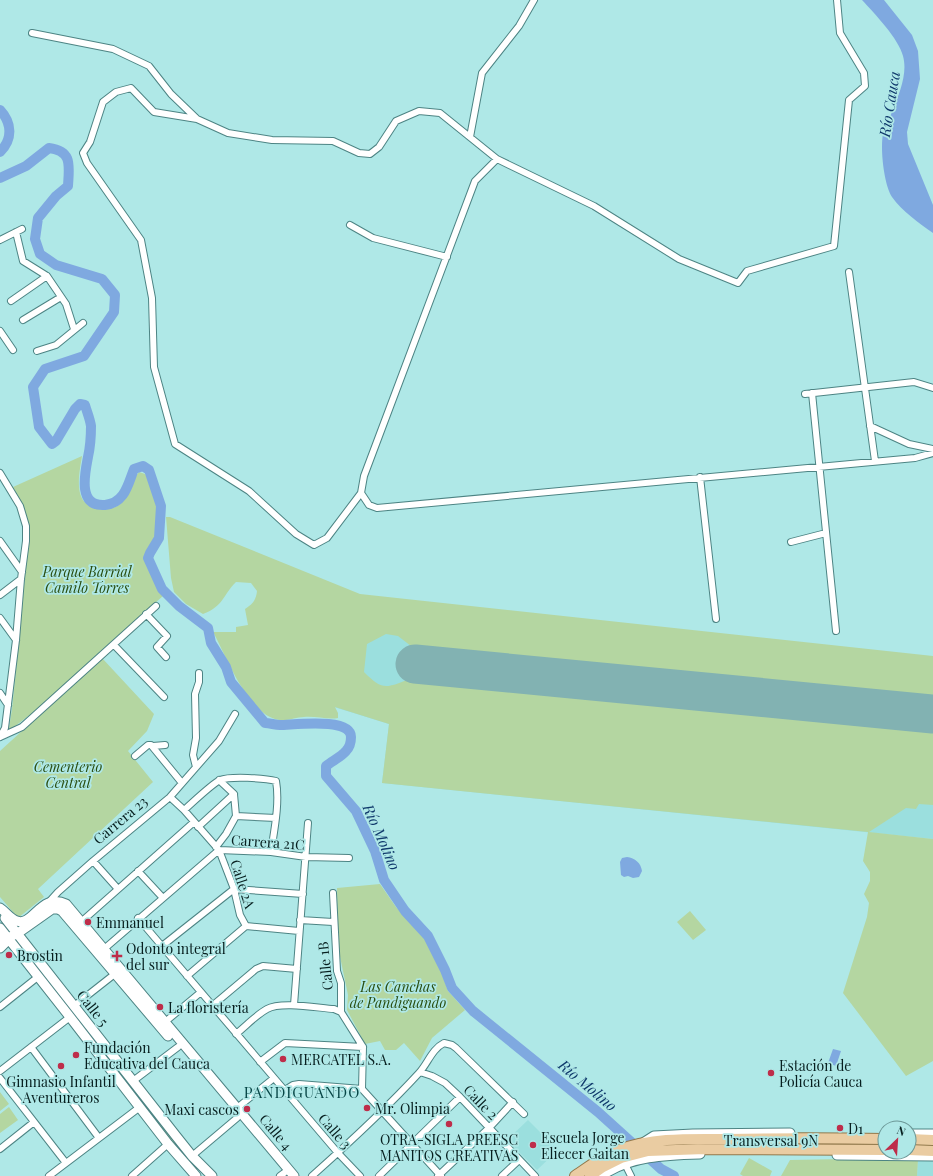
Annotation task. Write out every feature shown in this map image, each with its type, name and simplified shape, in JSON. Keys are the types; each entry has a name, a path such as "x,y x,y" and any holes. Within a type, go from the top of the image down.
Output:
{"main road":[{"path":"0,948 5,943 4,938 18,933 48,911 62,907 57,901 49,903"},
{"name":"Carrera 23","path":"0,908 15,921 20,922 26,920 49,903"},
{"name":"Calle 4","path":"62,907 81,922 237,1108 283,1175"},
{"name":"Calle 4","path":"62,907 66,914 237,1118 294,1176"},
{"name":"Calle 5","path":"0,912 192,1156 212,1176"},
{"name":"Calle 5","path":"0,928 4,938 39,976 168,1144 196,1176"},
{"path":"127,987 142,994"},
{"path":"84,1035 107,1047"},
{"path":"648,1150 654,1136 693,1134 877,1134"},
{"path":"917,1134 933,1134"},
{"name":"Transversal 9N","path":"631,1154 680,1139 877,1139"},
{"path":"917,1139 933,1140"},
{"path":"575,1176 600,1159 618,1150 631,1154"},
{"name":"Transversal 9N","path":"648,1150 697,1154 744,1153 933,1156"},
{"name":"Transversal 9N","path":"631,1154 648,1150 877,1150"},
{"path":"734,1150 744,1153"},
{"path":"917,1150 933,1151"},
{"path":"601,1176 625,1164 631,1154"},
{"path":"590,1176 603,1167 631,1154"}],"street":[{"path":"470,137 482,73 519,26 534,0"},
{"path":"497,159 475,181 364,476 361,493 327,538 314,545 296,534 249,491 175,444 154,367 152,298 141,240 87,163 83,153 90,142 103,102 116,92 131,88 154,112 197,119 228,133 272,140 333,141 359,153 370,154 379,147 396,121 419,111 440,113 497,159 594,206 679,259 738,283 747,271 834,246 849,100 865,86 864,73 840,33 837,0"},
{"path":"32,33 113,49 149,66 171,94 197,119"},
{"path":"350,224 373,238 447,257"},
{"path":"0,240 19,230 23,261 47,276 66,304 74,329"},
{"path":"848,272 875,461"},
{"path":"11,301 47,276"},
{"path":"23,320 61,297"},
{"path":"38,351 56,345 83,323"},
{"path":"0,331 13,350"},
{"path":"805,394 914,382 933,388"},
{"path":"812,393 836,632"},
{"path":"870,426 909,444 933,449"},
{"path":"361,493 369,505 377,508 915,458 933,453"},
{"path":"0,473 20,506 26,526 26,541 8,705 5,728 0,737"},
{"path":"700,477 716,619"},
{"path":"791,542 826,533"},
{"path":"0,541 22,572"},
{"path":"0,595 21,579"},
{"path":"0,737 22,727 156,606"},
{"path":"146,614 167,636 157,648 166,657"},
{"path":"0,618 16,640"},
{"path":"114,645 164,697"},
{"path":"196,767 193,755 196,738 196,694 199,682 199,673"},
{"path":"0,693 8,705"},
{"name":"Carrera 23","path":"49,903 58,892 93,861 170,797 219,741 235,714"},
{"path":"136,756 148,745 165,745"},
{"path":"153,746 182,783"},
{"path":"184,810 219,780 233,778 269,779 276,781 276,818 271,852"},
{"path":"217,849 236,816 234,794 219,780"},
{"path":"81,922 138,871 234,794"},
{"name":"Calle 2A","path":"170,797 184,810 217,849 234,889 240,915 246,926"},
{"path":"236,816 276,818"},
{"path":"294,1005 308,823"},
{"name":"Carrera 21C","path":"104,949 217,849 271,852 306,857 349,858"},
{"path":"93,861 118,889"},
{"path":"138,871 163,898"},
{"path":"162,946 234,889 303,894"},
{"path":"58,892 62,907"},
{"name":"Calle 1B","path":"333,893 333,922 337,971 341,983 340,1012"},
{"name":"Calle 3","path":"138,918 338,1153 360,1176"},
{"path":"300,920 333,922"},
{"path":"187,976 246,926 299,931"},
{"path":"212,1006 256,969 263,966 297,969"},
{"path":"74,1006 116,973"},
{"path":"0,1007 39,976"},
{"path":"165,1022 201,992"},
{"path":"236,1034 266,1009 272,1006 294,1005 334,1009 340,1012 363,1047 362,1089 440,1176 513,1102"},
{"path":"0,1072 70,1017"},
{"path":"312,1176 338,1153 420,1072 434,1051 444,1043 448,1043 456,1048 524,1114"},
{"path":"260,1062 285,1044 363,1047"},
{"path":"31,1047 99,1138"},
{"path":"134,1081 178,1047"},
{"name":"Calle 2","path":"420,1072 445,1083 535,1176"},
{"path":"0,1078 66,1163"},
{"path":"237,1108 274,1078"},
{"path":"285,1090 293,1085 299,1084 362,1089"},
{"path":"379,1176 460,1097"},
{"path":"49,1176 140,1107"},
{"path":"192,1156 237,1118"},
{"path":"0,1149 34,1122"},
{"path":"132,1176 168,1144"},
{"path":"502,1176 519,1160"},
{"path":"625,1164 631,1176"},
{"path":"139,1170 144,1176"}],"shaded area":[{"name":"Río Cauca","path":"862,0 884,0 912,35 918,51 920,79 907,132 908,144 933,205 933,233 901,207 889,191 882,157 882,141 883,134 904,77 904,63 901,49 897,42 886,26"},
{"path":"359,625 933,657 933,839 382,783 389,724 334,707"},
{"path":"622,858 633,858 639,863 642,871 639,877 624,877 621,875 620,862"},
{"path":"833,1049 841,1051 836,1066 828,1063"},
{"name":"Escuela Jorge Eliecer Gaitan","path":"528,1120 558,1150 537,1170 507,1140"},
{"path":"918,1160 933,1160 933,1176 917,1176"}],"green space":[{"name":"Parque Barrial Camilo Torres","path":"82,456 79,475 80,494 87,504 99,509 118,506 126,497 139,472 145,474 152,488 156,503 157,527 153,543 145,557 157,585 164,595 39,708 10,730 29,533 26,514 13,487"},
{"path":"166,517 170,517 360,594 933,656 933,698 411,646 398,636 386,634 367,644 364,672 375,682 384,686 393,685 407,680 933,732 933,805 919,804 916,809 906,808 869,832 933,839 933,1061 906,1076 843,993 867,917 869,903 864,894 870,881 870,872 863,861 868,832 382,783 389,724 335,707 338,713 338,718 330,719 301,717 280,720 269,716 258,708 248,697 232,670 213,632 236,632 236,627 248,625 245,609 254,602 257,591 251,583 236,582 215,608 203,614 186,604 174,592 171,578"},
{"name":"Cementerio Central","path":"102,658 154,714 147,731 128,751 153,782 38,889 44,897 18,918 0,897 0,751"},
{"name":"Las Canchas de Pandiguando","path":"380,884 396,907 424,937 440,968 448,991 465,1010 432,1038 420,1061 404,1043 396,1050 385,1050 380,1041 365,1044 347,1010 348,995 338,947 337,888"},
{"path":"690,911 706,930 693,940 677,922"},
{"path":"109,1056 209,1176 205,1176 173,1144 107,1057"},
{"path":"0,1092 9,1104 0,1111"},
{"path":"9,1107 18,1120 0,1133 0,1114"},
{"path":"877,1142 877,1146 650,1146"},
{"path":"749,1158 772,1171 770,1176 743,1176 740,1174"},
{"path":"877,1158 877,1160 918,1160 917,1176 781,1176 790,1160"}],"waterway":[{"name":"Río Molino","path":"0,110 9,126 9,136 7,142 0,152"},
{"name":"Río Molino","path":"0,178 26,166 49,148 62,152 66,156 69,166 68,186 56,196 38,218 35,239 40,254 56,265 102,279 115,295 114,312 84,356 45,369 33,387 39,427 52,444 56,441 75,409 80,404 85,405 91,426 90,446 85,472 85,488 90,501 96,504 105,505 117,501 125,492 134,469 143,466 149,470 161,506 159,538 148,558 162,589 179,606 208,628 211,643 226,667 231,682 265,723 280,725 332,724 342,727 348,731 351,737 349,746 342,755 326,766 326,776 356,811 375,851 384,880 405,911 428,936 452,988 473,1011 598,1112 661,1169 674,1176"}],"runway":[{"path":"415,664 933,714"}],"place":[{"name":"Emmanuel","path":"88,922"},
{"name":"Brostin","path":"9,955"},
{"name":"Odonto integral del sur","path":"117,956"},
{"name":"La floristería","path":"160,1007"},
{"name":"Fundación Educativa del Cauca","path":"76,1055"},
{"name":"MERCATEL S.A.","path":"283,1059"},
{"name":"Gimnasio Infantil Aventureros","path":"61,1066"},
{"name":"Estación de Policía Cauca","path":"771,1073"},
{"name":"Mr. Olimpia","path":"367,1108"},
{"name":"Maxi cascos","path":"247,1109"},
{"name":"OTRA-SIGLA PREESC MANITOS CREATIVAS","path":"449,1124"},
{"name":"D1","path":"840,1128"},
{"name":"Escuela Jorge Eliecer Gaitan","path":"533,1145"}],"district":[{"name":"PANDIGUANDO","path":"302,1092"}]}
